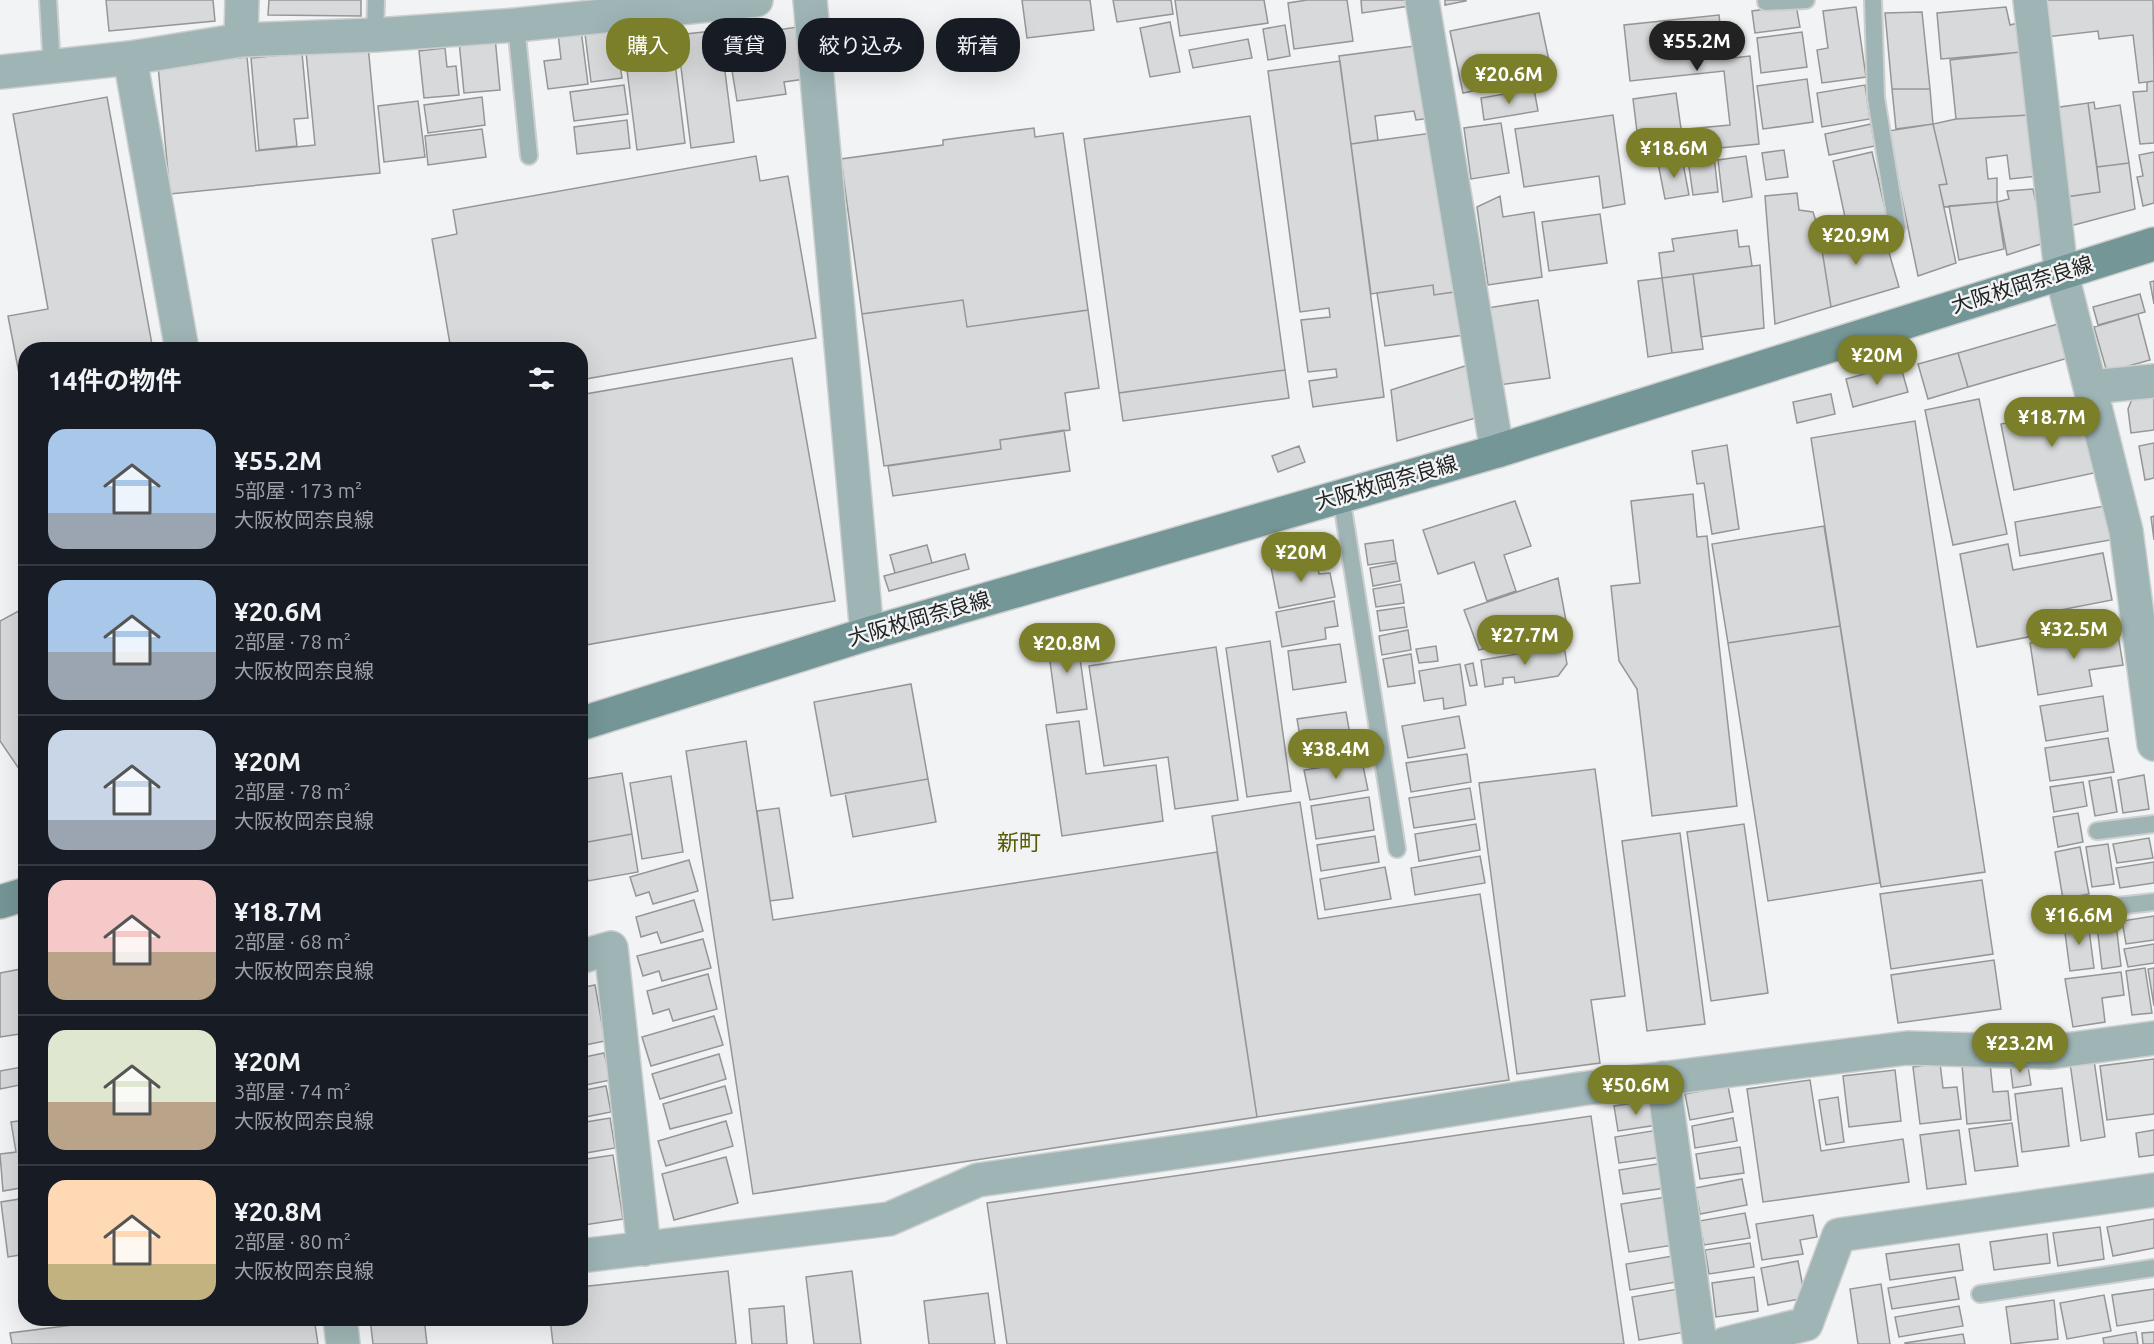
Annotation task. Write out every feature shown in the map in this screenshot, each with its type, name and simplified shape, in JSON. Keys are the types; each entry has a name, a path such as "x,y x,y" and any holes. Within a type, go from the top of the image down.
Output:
{"main road":[{"name":"大阪枚岡奈良線","path":"588,721 867,634 1497,451 2154,244"},
{"path":"0,902 18,896"}],"street":[{"path":"241,40 242,0"},
{"path":"0,72 130,58 241,40 375,35 516,25 619,7 756,0"},
{"path":"810,0 867,634"},
{"path":"1422,0 1497,451"},
{"path":"2030,0 2061,272 2126,531 2154,744"},
{"path":"130,58 181,342"},
{"path":"2091,387 2154,381"},
{"path":"588,955 610,948 644,1249"},
{"path":"588,1255 889,1219 978,1180 1663,1078 1907,1048 2051,1052 2154,1038"},
{"path":"1663,1078 1700,1344"},
{"path":"1725,1344 1806,1324 1839,1235 2154,1190"},
{"path":"341,1326 343,1344"}],"lane":[{"path":"48,0 52,67"},
{"path":"375,35 376,0"},
{"path":"1766,2 1806,0"},
{"path":"1873,0 1876,98 1885,168 1897,227"},
{"path":"516,25 529,156"},
{"path":"1341,496 1397,849"},
{"path":"2097,831 2154,824"},
{"path":"2100,908 2154,902"},
{"path":"1980,1294 2154,1268"}],"building":[{"path":"106,0 213,0 215,21 109,31"},
{"path":"269,0 361,0 361,16 268,15"},
{"path":"1022,0 1090,0 1094,30 1027,38"},
{"path":"1113,0 1171,0 1173,14 1117,22"},
{"path":"1175,0 1264,0 1268,23 1180,36"},
{"path":"1307,0 1347,0 1353,41 1294,49 1288,3"},
{"path":"1361,0 1409,0 1410,6 1362,13"},
{"path":"1445,0 1466,0 1466,1 1445,5"},
{"path":"2041,0 2153,0 2154,81 2139,83 2133,35 2099,39 2098,31 2046,37"},
{"path":"1796,5 1800,27 1755,33 1752,11"},
{"path":"1856,7 1866,77 1822,83 1817,50 1828,48 1823,11"},
{"path":"2006,7 2010,25 2018,23 2022,52 1941,59 1937,13"},
{"path":"1922,12 1930,89 1892,89 1885,13"},
{"path":"1539,13 1552,75 1463,93 1450,31"},
{"path":"1719,15 1724,59 1750,56 1759,144 1690,151 1687,129 1730,125 1724,71 1630,81 1624,25"},
{"path":"1170,22 1180,72 1150,77 1140,28"},
{"path":"1285,25 1290,56 1268,60 1263,29"},
{"path":"797,27 798,72 804,72 805,79 784,82 786,94 737,101 732,72 786,72 786,29"},
{"path":"581,30 588,84 548,89 544,61 561,59 558,33"},
{"path":"606,31 606,72 621,72 622,78 591,82 585,34"},
{"path":"702,32 702,72 725,72 734,142 691,148 682,72 690,72 690,34"},
{"path":"1802,32 1807,67 1761,73 1757,38"},
{"path":"495,37 500,90 464,93 459,41"},
{"path":"1248,39 1252,58 1193,68 1189,50"},
{"path":"368,45 380,173 170,194 158,66 247,57 256,151 315,145 306,52"},
{"path":"1422,45 1432,118 1416,120 1414,111 1375,116 1378,140 1351,144 1339,56"},
{"path":"445,48 447,67 456,66 459,95 424,98 419,51"},
{"path":"2022,52 2030,115 1956,119 1950,60"},
{"path":"302,53 308,118 294,119 297,146 259,150 251,58"},
{"path":"1340,61 1384,397 1313,407 1309,381 1337,377 1336,369 1308,372 1301,320 1330,317 1329,308 1300,312 1268,71"},
{"path":"627,72 676,72 685,143 637,150"},
{"path":"1807,79 1813,122 1763,129 1757,86"},
{"path":"2154,81 2154,143 2140,144 2133,92 2147,91 2147,82"},
{"path":"624,85 628,114 574,121 570,92"},
{"path":"1865,85 1870,119 1822,127 1817,93"},
{"path":"1534,89 1538,111 1484,120 1481,98"},
{"path":"1892,89 1930,89 1933,124 1896,129"},
{"path":"1676,93 1684,150 1640,156 1633,99"},
{"path":"107,97 152,342 18,342 18,368 8,316 48,309 13,114"},
{"path":"482,97 485,125 428,133 424,105"},
{"path":"418,101 425,157 384,162 378,106"},
{"path":"2094,102 2095,109 2120,105 2129,163 2097,167 2088,103"},
{"path":"2088,103 2100,192 2066,197 2053,108"},
{"path":"1613,115 1625,204 1603,208 1599,176 1524,187 1515,129"},
{"path":"2030,115 2038,176 2010,179 2007,155 1986,158 1988,179 1997,178 1997,202 1944,207 1939,185 1947,184 1933,124 1956,119"},
{"path":"1250,116 1285,370 1119,393 1084,139"},
{"path":"627,120 630,148 577,154 574,127"},
{"path":"1501,123 1509,173 1471,179 1464,128"},
{"path":"1871,124 1875,146 1829,155 1825,134"},
{"path":"1933,124 1947,184 1939,185 1956,263 1918,276 1888,131"},
{"path":"1034,128 1035,137 1063,133 1088,310 967,327 963,300 862,314 841,159 943,145 943,140"},
{"path":"482,129 486,157 428,165 425,136"},
{"path":"1432,133 1454,292 1434,295 1433,285 1371,294 1351,144"},
{"path":"1784,150 1788,177 1766,180 1762,153"},
{"path":"1872,152 1888,222 1848,231 1833,161"},
{"path":"2154,152 2154,203 2143,206 2137,177 2143,176 2139,155"},
{"path":"756,156 760,181 788,176 816,338 588,379 588,342 450,342 432,239 457,234 453,210"},
{"path":"1714,156 1718,192 1693,195 1688,160"},
{"path":"1746,156 1752,197 1723,202 1718,160"},
{"path":"1682,158 1689,195 1665,199 1658,163"},
{"path":"2129,163 2135,209 2070,226 2066,197 2100,192 2097,167"},
{"path":"2033,189 2044,239 2041,244 2007,255 1997,202 2009,199 2007,191"},
{"path":"1797,193 1799,210 1813,212 1819,231 1831,307 1775,324 1765,196"},
{"path":"1500,196 1503,217 1534,212 1542,277 1488,285 1477,207"},
{"path":"1997,202 2004,249 1959,260 1949,206"},
{"path":"1600,214 1607,263 1549,271 1542,222"},
{"path":"1837,227 1840,240 1883,232 1899,287 1831,307 1819,231"},
{"path":"1737,230 1739,247 1749,246 1752,266 1662,278 1659,253 1674,251 1672,239"},
{"path":"1760,265 1764,328 1701,337 1693,274"},
{"path":"1693,274 1703,349 1672,353 1662,278"},
{"path":"1662,278 1672,353 1648,357 1638,281"},
{"path":"2154,281 2154,304 2150,282"},
{"path":"1433,285 1434,295 1459,291 1464,335 1385,346 1377,293"},
{"path":"2140,294 2145,312 2098,325 2093,307"},
{"path":"963,300 967,327 1088,310 1099,388 1065,393 1070,430 1000,440 1001,449 884,466 862,314"},
{"path":"1538,300 1550,378 1499,385 1487,308"},
{"path":"2138,314 2150,360 2107,372 2094,327"},
{"path":"2058,324 2068,358 1968,387 1958,353"},
{"path":"1958,353 1968,387 1928,399 1918,364"},
{"path":"792,358 835,601 588,645 588,394"},
{"path":"1900,364 1908,392 1853,407 1846,379"},
{"path":"1468,365 1479,417 1397,441 1391,390"},
{"path":"1285,370 1289,398 1123,421 1119,393"},
{"path":"2154,391 2154,430 2131,433 2128,409 2134,394"},
{"path":"1831,394 1835,414 1797,423 1793,402"},
{"path":"1979,399 2007,534 1953,545 1925,410"},
{"path":"2089,405 2103,471 2014,490 2001,424"},
{"path":"1915,421 1985,872 1881,887 1811,438"},
{"path":"1064,430 1070,471 893,496 888,466 1001,449 1000,440"},
{"path":"2154,443 2154,478 2145,480 2139,446"},
{"path":"1727,445 1739,529 1712,534 1704,483 1697,484 1692,451"},
{"path":"1299,446 1305,462 1278,472 1272,456"},
{"path":"1693,494 1697,537 1707,536 1737,806 1652,816 1637,689 1619,661 1611,586 1640,583 1631,501"},
{"path":"1515,501 1531,546 1504,555 1516,591 1487,601 1474,562 1438,574 1423,530"},
{"path":"2110,505 2116,539 2020,556 2015,522"},
{"path":"2154,516 2154,540 2151,517"},
{"path":"1824,526 1840,626 1728,643 1712,544"},
{"path":"1393,540 1396,561 1368,565 1365,544"},
{"path":"2008,544 2013,570 2103,553 2112,600 2055,611 2059,631 1977,647 1960,554"},
{"path":"927,545 932,563 895,573 890,555"},
{"path":"965,554 969,569 889,591 884,576"},
{"path":"1316,558 1319,574 1330,573 1335,597 1279,608 1271,567"},
{"path":"1397,563 1400,581 1373,586 1370,568"},
{"path":"1558,578 1567,626 1479,650 1464,610"},
{"path":"1401,584 1404,603 1376,607 1373,589"},
{"path":"1334,601 1338,626 1325,628 1326,639 1282,647 1276,612"},
{"path":"1404,607 1407,627 1380,631 1377,611"},
{"path":"18,611 18,767 0,741 0,621"},
{"path":"1840,626 1880,883 1768,901 1728,643"},
{"path":"2117,629 2123,665 2089,670 2092,686 2038,695 2030,643"},
{"path":"1408,630 1411,650 1382,655 1379,636"},
{"path":"1077,636 1087,709 1057,713 1047,640"},
{"path":"1270,641 1291,791 1247,797 1226,648"},
{"path":"1340,644 1346,682 1293,690 1288,651"},
{"path":"1436,646 1438,661 1419,663 1416,649"},
{"path":"1564,646 1567,664 1558,676 1515,683 1514,677 1503,678 1503,684 1485,687 1481,660"},
{"path":"1216,647 1238,800 1175,809 1168,757 1104,766 1089,666"},
{"path":"1411,654 1415,683 1388,687 1383,659"},
{"path":"1473,663 1477,685 1470,686 1465,665"},
{"path":"1460,664 1466,705 1444,709 1443,698 1424,701 1419,671"},
{"path":"911,684 928,779 831,796 814,702"},
{"path":"2103,696 2108,731 2046,741 2040,706"},
{"path":"1346,712 1353,752 1304,759 1297,719"},
{"path":"1459,716 1465,748 1408,758 1402,726"},
{"path":"1079,721 1086,774 1156,765 1163,821 1062,836 1046,725"},
{"path":"2108,738 2114,772 2050,781 2045,748"},
{"path":"746,741 773,920 1217,852 1257,1117 753,1194 686,751"},
{"path":"1467,754 1471,782 1411,792 1406,763"},
{"path":"1362,761 1368,790 1310,800 1304,770"},
{"path":"1595,769 1625,996 1591,1000 1600,1063 1517,1074 1479,783"},
{"path":"622,773 632,834 588,842 588,779"},
{"path":"2144,775 2149,809 2123,813 2118,780"},
{"path":"671,776 683,852 642,859 630,783"},
{"path":"2111,777 2117,812 2095,816 2089,781"},
{"path":"928,779 936,822 853,837 845,793"},
{"path":"2083,782 2087,806 2054,812 2050,787"},
{"path":"1470,788 1475,819 1414,828 1409,798"},
{"path":"1369,797 1374,830 1316,839 1311,806"},
{"path":"1300,802 1318,919 1480,894 1509,1080 1257,1117 1212,816"},
{"path":"779,808 793,898 770,901 757,811"},
{"path":"2078,813 2083,842 2058,847 2053,817"},
{"path":"1476,824 1480,850 1419,861 1415,834"},
{"path":"1744,824 1768,993 1711,1001 1687,832"},
{"path":"1680,833 1705,1024 1647,1031 1622,841"},
{"path":"632,834 638,872 588,881 588,842"},
{"path":"1375,836 1379,862 1321,871 1317,845"},
{"path":"2149,838 2153,858 2117,863 2113,844"},
{"path":"2108,844 2114,884 2092,887 2086,847"},
{"path":"2080,847 2089,894 2063,899 2055,852"},
{"path":"1480,856 1485,883 1415,895 1411,868"},
{"path":"689,860 698,891 653,904 649,892 636,896 630,877"},
{"path":"2154,862 2154,883 2120,888 2116,868"},
{"path":"1385,867 1391,899 1325,910 1320,879"},
{"path":"1982,880 1993,954 1891,969 1880,894"},
{"path":"694,900 703,931 661,943 657,932 641,937 636,917"},
{"path":"2154,916 2154,940 2126,944 2122,921"},
{"path":"2088,922 2094,968 2070,971 2064,925"},
{"path":"2116,924 2121,966 2102,969 2097,926"},
{"path":"703,939 711,968 662,981 659,971 643,976 637,956"},
{"path":"2154,944 2154,963 2128,967 2124,949"},
{"path":"1994,960 2001,1009 1898,1023 1891,975"},
{"path":"2145,968 2152,1013 2132,1015 2126,971"},
{"path":"2154,968 2154,1006 2148,969"},
{"path":"18,970 18,1034 0,1037 0,973"},
{"path":"2121,972 2124,995 2102,998 2105,1022 2073,1027 2065,979"},
{"path":"708,974 717,1009 673,1021 669,1009 653,1014 647,991"},
{"path":"595,985 605,1041 588,1044 588,986"},
{"path":"714,1016 723,1045 651,1066 642,1037"},
{"path":"604,1053 611,1080 588,1084 588,1056"},
{"path":"719,1054 726,1079 660,1099 652,1074"},
{"path":"2154,1059 2154,1114 2107,1120 2100,1066"},
{"path":"2027,1060 2031,1085 2013,1088 2010,1063"},
{"path":"2094,1060 2105,1137 2081,1141 2070,1063"},
{"path":"1940,1063 1943,1088 1957,1087 1961,1119 1920,1124 1913,1067"},
{"path":"1990,1063 1993,1092 2008,1091 2011,1120 1967,1124 1962,1065"},
{"path":"18,1068 18,1085 0,1089 0,1071"},
{"path":"1895,1070 1901,1121 1849,1127 1843,1076"},
{"path":"1810,1080 1821,1151 1903,1139 1909,1182 1763,1202 1747,1089"},
{"path":"606,1086 611,1112 588,1116 588,1089"},
{"path":"725,1086 732,1113 670,1129 663,1104"},
{"path":"1728,1086 1733,1112 1690,1120 1685,1094"},
{"path":"2062,1088 2069,1146 2022,1152 2015,1094"},
{"path":"1838,1097 1844,1142 1826,1145 1819,1100"},
{"path":"1653,1100 1657,1125 1618,1131 1614,1106"},
{"path":"1591,1116 1624,1344 1007,1344 987,1203"},
{"path":"610,1118 615,1148 588,1153 588,1122"},
{"path":"1733,1118 1737,1141 1695,1148 1692,1126"},
{"path":"18,1121 18,1188 3,1191 0,1154 16,1152 11,1122"},
{"path":"726,1121 733,1146 666,1166 658,1141"},
{"path":"2012,1123 2018,1166 1975,1171 1969,1129"},
{"path":"1658,1130 1662,1157 1619,1163 1615,1137"},
{"path":"1959,1130 1966,1184 1927,1189 1920,1135"},
{"path":"2154,1130 2154,1155 2139,1157 2136,1133"},
{"path":"1740,1147 1744,1173 1700,1179 1696,1154"},
{"path":"613,1155 623,1219 588,1224 588,1159"},
{"path":"726,1157 738,1203 674,1220 662,1174"},
{"path":"1663,1163 1666,1188 1623,1194 1619,1170"},
{"path":"1742,1179 1747,1205 1700,1214 1695,1188"},
{"path":"1666,1197 1674,1245 1629,1252 1621,1204"},
{"path":"18,1199 18,1255 8,1257 1,1202"},
{"path":"1745,1213 1750,1238 1704,1245 1699,1221"},
{"path":"1813,1215 1817,1237 1800,1240 1803,1254 1762,1260 1756,1224"},
{"path":"2154,1219 2154,1248 2113,1256 2107,1227"},
{"path":"2100,1227 2104,1259 2058,1266 2053,1233"},
{"path":"2047,1234 2050,1263 1994,1270 1990,1242"},
{"path":"1750,1243 1754,1267 1709,1274 1705,1250"},
{"path":"1959,1244 1963,1270 1890,1280 1886,1254"},
{"path":"1678,1255 1682,1281 1630,1290 1626,1264"},
{"path":"1798,1261 1805,1298 1768,1305 1761,1268"},
{"path":"728,1271 736,1344 553,1344 551,1326 588,1326 588,1286"},
{"path":"852,1271 861,1344 814,1344 806,1277"},
{"path":"1754,1277 1758,1311 1716,1317 1712,1283"},
{"path":"1955,1277 1959,1299 1892,1309 1888,1288"},
{"path":"1881,1284 1890,1344 1858,1344 1850,1289"},
{"path":"1684,1288 1691,1331 1639,1340 1632,1297"},
{"path":"2154,1289 2154,1320 2117,1326 2112,1295"},
{"path":"988,1293 995,1344 929,1344 924,1301"},
{"path":"2104,1295 2111,1331 2067,1339 2060,1303"},
{"path":"2054,1300 2058,1339 2011,1344 2006,1307"},
{"path":"784,1306 787,1344 752,1344 749,1309"},
{"path":"1959,1306 1963,1326 1899,1337 1895,1317"},
{"path":"65,1326 315,1326 318,1344 12,1344 10,1333"},
{"path":"371,1326 425,1326 427,1344 373,1344"},
{"path":"2136,1332 2138,1344 2104,1344 2103,1338"},
{"path":"2154,1332 2154,1344 2143,1344 2142,1333"},
{"path":"1963,1334 1965,1344 1905,1344 1905,1343"}],"district":[{"name":"新町","path":"1019,842"}]}
